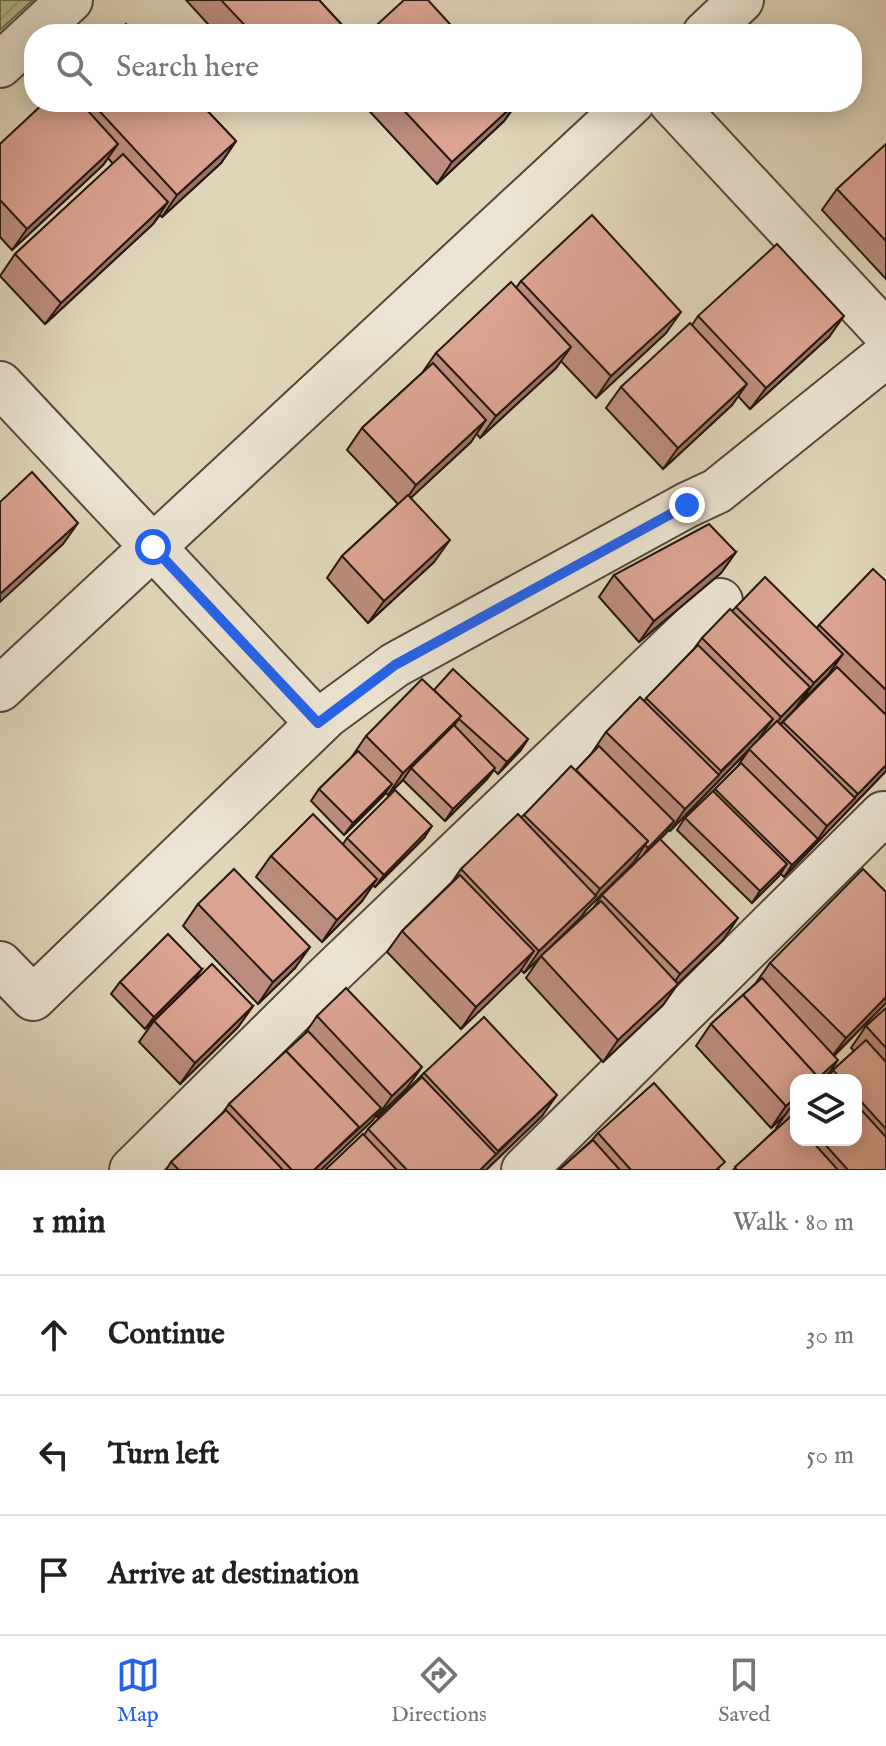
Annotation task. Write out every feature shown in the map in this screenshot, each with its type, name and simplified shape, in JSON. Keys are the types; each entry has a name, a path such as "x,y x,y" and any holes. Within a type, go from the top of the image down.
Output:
{"street":[{"path":"44,24 70,0"},
{"path":"716,24 741,0"},
{"path":"0,65 24,43"},
{"path":"0,689 621,112"},
{"path":"680,112 886,333"},
{"path":"0,964 33,998 318,723 395,665 717,491 886,355"},
{"path":"0,384 318,723"},
{"path":"132,1170 325,979 720,601"},
{"path":"524,1170 883,814"},
{"path":"294,946 325,979"}],"green space":[{"path":"0,0 33,0 0,30"}],"building":[{"path":"221,0 319,0 341,24 244,24"},
{"path":"404,0 428,0 450,24 378,24"},
{"path":"34,112 89,112 118,144 27,229 0,200 0,144"},
{"path":"100,112 208,112 236,141 177,195"},
{"path":"405,112 506,112 452,162"},
{"path":"886,144 886,241 837,189"},
{"path":"123,154 168,202 61,303 15,254"},
{"path":"592,215 681,312 611,376 521,281"},
{"path":"777,244 844,316 766,388 698,316"},
{"path":"511,282 571,347 496,416 436,353"},
{"path":"690,323 747,384 678,448 621,387"},
{"path":"433,363 486,420 416,485 362,428"},
{"path":"32,472 78,523 0,594 0,502"},
{"path":"408,495 450,540 384,601 342,556"},
{"path":"709,524 736,552 654,621 614,575"},
{"path":"873,569 886,581 886,690 819,625"},
{"path":"765,577 843,654 814,683 736,607"},
{"path":"730,609 810,687 781,717 702,638"},
{"path":"698,645 773,719 721,771 646,698"},
{"path":"837,667 886,715 886,765 858,794 783,722"},
{"path":"453,669 528,739 507,762 458,718 461,716 434,690"},
{"path":"422,679 461,716 403,773 366,736"},
{"path":"640,697 719,775 685,809 606,732"},
{"path":"777,721 855,798 827,826 749,749"},
{"path":"454,725 495,768 453,809 411,768"},
{"path":"599,746 674,821 648,848 645,845 648,841 576,770"},
{"path":"358,751 392,784 353,823 319,789"},
{"path":"741,763 818,839 792,865 715,789"},
{"path":"571,766 648,841 600,889 524,815"},
{"path":"395,790 432,826 384,875 347,838"},
{"path":"713,791 787,864 760,891 685,818"},
{"path":"313,814 377,879 337,920 271,856"},
{"path":"518,814 596,896 539,951 461,869"},
{"path":"660,839 738,918 680,974 602,895"},
{"path":"234,869 310,947 273,982 198,904"},
{"path":"863,869 886,892 886,997 846,1038 770,963"},
{"path":"460,875 534,951 476,1007 402,931"},
{"path":"601,901 678,984 618,1040 541,956"},
{"path":"168,934 202,969 154,1017 120,982"},
{"path":"212,964 253,1006 195,1063 154,1021"},
{"path":"762,978 838,1060 823,1074 815,1074 743,995"},
{"path":"346,988 422,1067 392,1096 317,1016"},
{"path":"743,995 815,1074 790,1074 790,1102 786,1106 711,1024"},
{"path":"886,1008 886,1048 866,1026"},
{"path":"484,1017 557,1095 498,1151 424,1073"},
{"path":"308,1031 381,1108 355,1132 359,1127 286,1051"},
{"path":"866,1040 886,1062 886,1129 862,1103 862,1074 837,1074 833,1070"},
{"path":"286,1051 359,1127 314,1170 292,1170 229,1104"},
{"path":"422,1077 496,1154 480,1170 407,1170 368,1129"},
{"path":"654,1083 725,1162 716,1170 631,1170 598,1133"},
{"path":"226,1110 283,1170 179,1170 171,1162"},
{"path":"862,1111 886,1137 886,1170 848,1170 826,1146 862,1146"},
{"path":"790,1117 790,1146 816,1146 838,1170 737,1170 735,1167"},
{"path":"363,1134 397,1170 325,1170"},
{"path":"593,1140 620,1170 559,1170"}],"route":[{"path":"153,547 318,723 395,665 687,505"}]}
